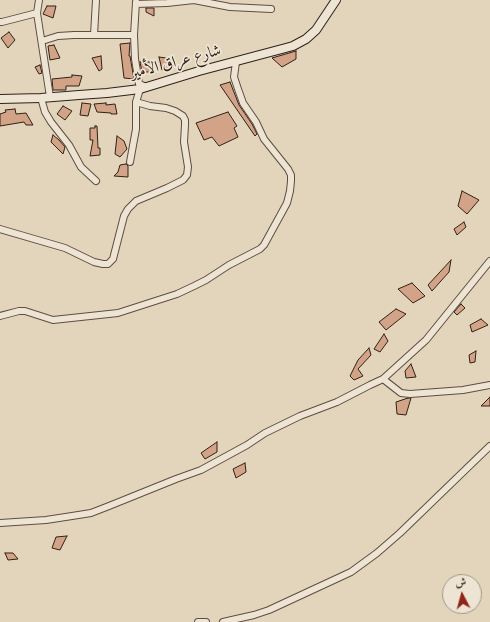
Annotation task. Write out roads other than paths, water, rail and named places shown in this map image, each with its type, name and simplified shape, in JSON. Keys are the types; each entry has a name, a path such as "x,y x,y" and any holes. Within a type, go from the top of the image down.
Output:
{"main road":[{"name":"شارع عراق الأمير","path":"0,99 46,98 107,93 143,88 199,71 282,49 306,39 316,30 336,0"}],"street":[{"path":"39,0 37,13 42,41 48,117 69,145 82,167 96,181"},
{"path":"94,35 96,0"},
{"path":"130,162 136,129 136,102 143,88 139,84 135,59 134,35 136,2 194,0 230,7 272,9"},
{"path":"0,22 37,13"},
{"path":"42,41 65,35 134,35"},
{"path":"0,316 24,311 53,320 118,313 177,294 206,280 229,265 260,249 264,245 287,203 290,191 291,175 288,169 264,139 256,122 243,102 234,77 236,62"},
{"path":"0,229 65,248 94,262 108,264 112,259 124,216 128,209 136,201 184,180 187,175 188,167 184,142 185,125 182,116 175,111 166,108 136,102"},
{"path":"0,523 46,520 72,516 109,506 201,470 247,445 265,433 300,416 337,402 383,379 426,340 490,261"},
{"path":"383,379 401,393 410,394 463,390 490,385"},
{"path":"223,622 269,610 351,572 400,534 490,446"},
{"path":"198,622 206,622"}]}
